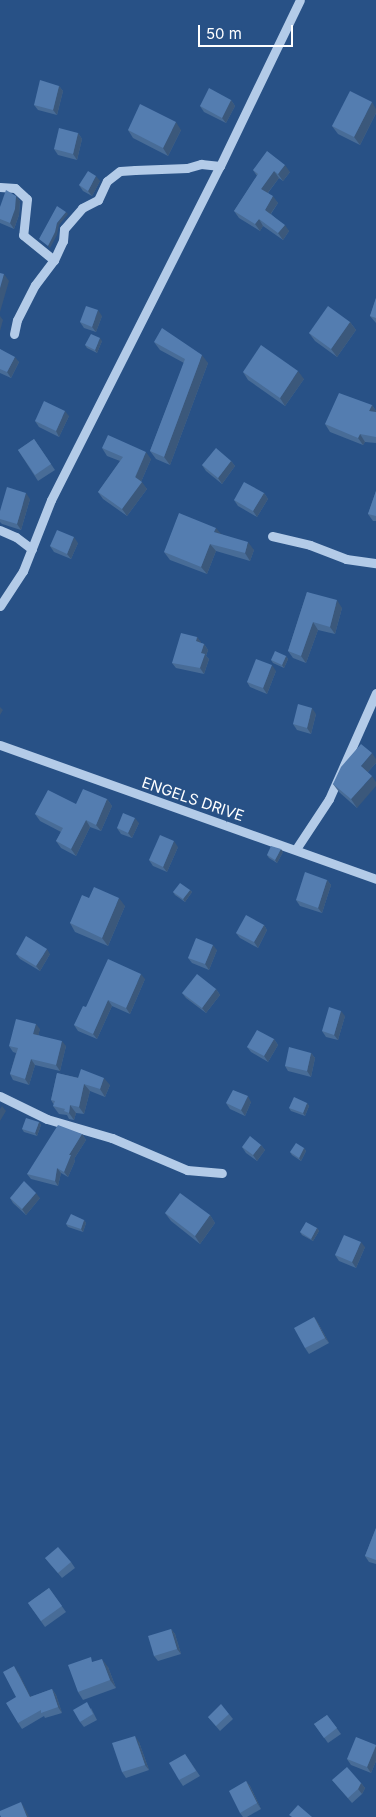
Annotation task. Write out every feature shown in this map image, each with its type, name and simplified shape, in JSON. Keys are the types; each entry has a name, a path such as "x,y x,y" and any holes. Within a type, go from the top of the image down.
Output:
{"street":[{"path":"0,606 23,571 52,500 220,166 300,0"},
{"path":"14,334 17,320 32,290 54,260 63,241 64,228 82,208 98,200 107,181 120,172 187,168 201,164 220,166"},
{"path":"0,187 15,188 27,200 24,235 54,260"},
{"path":"0,530 16,537 32,549"},
{"path":"272,536 310,545 346,559 376,563"},
{"path":"296,850 329,799 376,693"},
{"name":"ENGELS DRIVE","path":"0,745 26,756 376,879"},
{"path":"0,1096 47,1118 112,1138 187,1170 222,1173"}],"building":[{"path":"40,80 59,86 53,110 34,105"},
{"path":"209,88 231,100 222,118 200,106"},
{"path":"350,91 372,102 354,137 332,126"},
{"path":"140,104 176,122 163,148 128,130"},
{"path":"59,128 78,133 73,154 54,149"},
{"path":"267,151 285,165 278,174 274,171 261,189 273,196 265,210 285,225 278,233 259,219 255,224 234,211 258,174 253,170"},
{"path":"88,171 96,176 88,191 79,185"},
{"path":"6,190 16,196 15,209 10,223 0,219 0,207"},
{"path":"57,206 66,212 57,223 48,246 39,239"},
{"path":"0,273 4,274 0,288"},
{"path":"376,298 376,318 370,316"},
{"path":"86,306 98,310 92,327 80,322"},
{"path":"328,306 350,322 331,349 309,333"},
{"path":"162,328 202,355 164,457 150,451 185,359 154,342"},
{"path":"91,334 100,338 95,350 85,345"},
{"path":"261,345 298,371 280,398 243,372"},
{"path":"0,349 15,357 7,372 0,369"},
{"path":"339,393 372,405 369,411 376,412 376,437 360,434 358,438 325,424"},
{"path":"44,401 65,411 56,431 35,421"},
{"path":"108,435 146,452 135,477 142,482 122,509 98,492 123,457 102,448"},
{"path":"34,439 51,464 35,475 18,450"},
{"path":"216,448 231,461 218,478 202,465"},
{"path":"244,482 264,493 253,511 234,500"},
{"path":"7,487 26,493 17,524 0,519 0,511"},
{"path":"376,491 376,516 368,514"},
{"path":"179,513 216,528 214,532 248,542 245,553 210,544 201,567 164,552"},
{"path":"57,530 74,537 67,554 50,546"},
{"path":"307,592 337,600 330,627 313,622 301,656 288,651"},
{"path":"181,633 197,637 196,641 204,644 201,653 205,654 200,668 172,663"},
{"path":"275,651 286,656 282,665 271,660"},
{"path":"256,659 272,665 263,688 247,682"},
{"path":"298,704 312,708 307,728 293,724"},
{"path":"361,744 372,753 361,766 372,776 351,799 333,784 341,767"},
{"path":"83,789 107,799 96,825 86,820 71,849 56,841 63,828 35,814 48,790 76,804"},
{"path":"123,813 135,818 128,833 117,828"},
{"path":"160,835 174,841 163,867 149,860"},
{"path":"271,846 281,849 275,860 267,855"},
{"path":"305,872 327,880 318,908 296,900"},
{"path":"180,883 190,890 183,899 173,892"},
{"path":"94,887 119,898 102,938 70,923 82,895 89,898"},
{"path":"246,915 264,925 254,942 236,933"},
{"path":"26,936 47,949 36,966 16,954"},
{"path":"196,938 213,945 205,964 188,958"},
{"path":"108,959 141,974 126,1008 108,1000 93,1034 74,1025 83,1006 86,1007"},
{"path":"197,974 216,989 202,1008 182,993"},
{"path":"329,1007 341,1011 334,1035 322,1031"},
{"path":"16,1019 36,1024 33,1034 62,1041 56,1065 31,1059 25,1079 10,1074 18,1048 9,1046"},
{"path":"257,1030 274,1039 264,1056 247,1047"},
{"path":"289,1047 311,1053 307,1071 285,1066"},
{"path":"81,1069 104,1078 100,1089 84,1084 79,1107 70,1105 69,1113 64,1111 65,1109 53,1106 55,1101 51,1100 57,1073 78,1078"},
{"path":"233,1090 248,1096 241,1110 226,1103"},
{"path":"294,1097 307,1103 303,1113 289,1108"},
{"path":"26,1118 39,1122 35,1133 22,1129"},
{"path":"58,1125 82,1134 69,1155 71,1155 64,1172 57,1168 55,1181 27,1174"},
{"path":"250,1136 261,1145 253,1155 242,1147"},
{"path":"296,1143 304,1148 299,1158 290,1152"},
{"path":"24,1181 36,1193 22,1209 10,1198"},
{"path":"180,1193 210,1215 195,1236 165,1213"},
{"path":"71,1214 84,1220 81,1229 66,1224"},
{"path":"306,1222 317,1228 311,1239 300,1232"},
{"path":"344,1235 361,1242 352,1262 335,1255"},
{"path":"314,1317 325,1338 305,1348 294,1328"},
{"path":"376,1528 376,1560 365,1556"},
{"path":"58,1547 71,1562 58,1573 45,1558"},
{"path":"49,1588 62,1606 41,1621 28,1603"},
{"path":"171,1629 177,1649 154,1656 148,1636"},
{"path":"91,1657 92,1662 102,1659 110,1680 78,1692 68,1665"},
{"path":"14,1666 30,1697 52,1689 58,1707 41,1713 41,1710 18,1723 6,1703 16,1697 3,1672"},
{"path":"87,1702 93,1714 80,1722 73,1710"},
{"path":"221,1704 229,1714 216,1726 208,1717"},
{"path":"327,1715 337,1728 324,1738 314,1724"},
{"path":"135,1736 145,1765 122,1772 112,1743"},
{"path":"356,1737 376,1745 367,1767 347,1759"},
{"path":"185,1754 196,1771 179,1780 169,1763"},
{"path":"347,1767 361,1783 358,1789 348,1798 332,1780"},
{"path":"246,1781 257,1803 240,1813 229,1791"},
{"path":"21,1802 27,1817 1,1817 0,1811"},
{"path":"298,1805 312,1817 292,1817 289,1815"}]}
